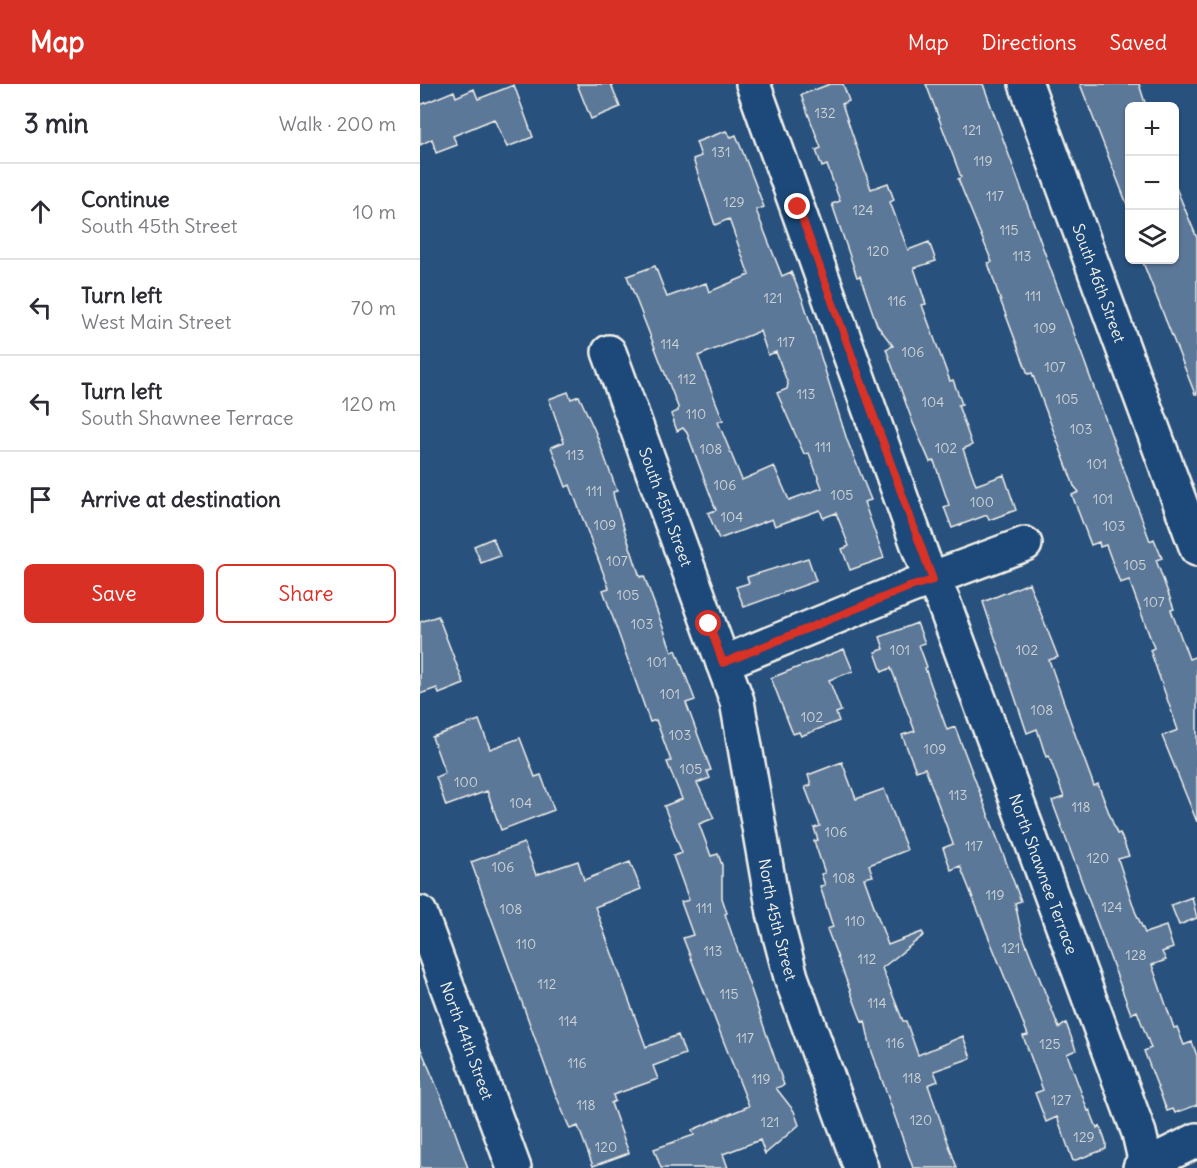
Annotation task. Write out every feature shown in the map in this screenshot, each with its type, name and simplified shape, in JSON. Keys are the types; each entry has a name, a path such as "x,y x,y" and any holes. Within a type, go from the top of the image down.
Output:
{"street":[{"name":"North Shawnee Terrace","path":"753,84 933,580 1131,1111 1144,1167"},
{"name":"South 46th Street","path":"1026,84 1197,549"},
{"name":"South 45th Street","path":"609,352 723,663"},
{"path":"723,663 909,587 1025,544"},
{"name":"North 45th Street","path":"723,663 737,700 777,924 791,976 861,1168"},
{"name":"North 44th Street","path":"420,913 514,1168"},
{"path":"1144,1167 1197,1140"}],"building":[{"path":"577,84 611,84 620,107 591,119"},
{"path":"830,84 843,84 849,101 842,104 871,189 888,183 894,200 890,202 908,250 929,242 936,261 914,268 926,304 922,305 950,381 953,380 962,404 958,405 972,445 963,449 976,485 1004,475 1016,510 989,520 987,515 952,528 944,507 949,505 934,461 930,462 913,423 886,349 893,346 877,325 860,276 857,277 832,204 840,201 827,165 822,167 816,150 821,148 801,95"},
{"path":"926,84 983,84 1150,541 1154,539 1162,558 1156,560 1174,609 1171,610 1189,659 1197,656 1197,822 1162,736 1178,730 1150,650 1154,648 1129,580 1120,583 1106,545 1100,547 1099,542 1091,545 1072,495 1079,492 1074,486 1032,373 1028,374 1001,302 988,263 992,262 958,179 961,177"},
{"path":"1080,84 1139,84 1145,102 1125,102 1125,199"},
{"path":"514,85 533,137 507,147 494,119 453,136 457,145 436,153 432,139 420,145 420,105 454,91 456,97 474,89 478,99"},
{"path":"726,131 731,137 736,135 764,207 756,210 782,276 791,272 803,300 847,440 871,500 864,502 884,558 850,570 842,549 849,546 836,513 823,518 820,510 775,526 772,519 719,539 708,513 716,510 687,433 683,428 677,431 671,414 678,411 678,407 627,276 655,266 667,297 706,283 709,292 749,275 729,219 715,225 693,159 701,156 696,142","holes":["760,331 768,355 776,352 788,384 787,389 777,393 804,454 809,453 822,488 789,500 774,466 742,480 718,422 723,420 698,356"]},
{"path":"1179,195 1197,238 1197,394 1195,394 1144,264 1179,264"},
{"path":"568,392 571,399 579,396 595,431 617,491 613,492 614,498 640,577 644,576 672,652 676,650 695,700 686,703 711,770 707,771 710,778 697,783 714,818 699,824 711,856 718,854 722,865 722,898 727,913 725,914 784,1085 776,1088 794,1111 799,1125 765,1154 760,1140 723,1154 728,1168 661,1168 654,1149 694,1135 692,1130 749,1106 683,938 693,935 681,902 689,900 673,856 682,853 664,806 682,799 667,762 671,761 656,720 650,722 603,590 609,588 570,485 566,487 551,447 564,442 549,399"},
{"path":"493,538 500,556 481,563 474,546"},
{"path":"808,558 816,581 744,607 736,587 749,583 747,577"},
{"path":"1029,583 1058,657 1049,660 1076,737 1094,786 1098,784 1117,834 1120,833 1129,856 1118,859 1135,911 1145,933 1166,926 1173,948 1162,952 1166,960 1152,965 1174,1028 1177,1027 1184,1045 1192,1042 1197,1056 1197,1105 1175,1113 1173,1109 1167,1111 1144,1051 1151,1048 1137,1011 1131,1014 1052,801 1064,797 1049,756 1046,757 1037,729 1027,733 983,602"},
{"path":"438,616 464,684 439,694 437,688 420,694 420,622"},
{"path":"917,623 925,643 919,645 927,667 925,668 947,730 955,727 1021,901 1015,903 1021,931 1059,1028 1066,1023 1076,1050 1067,1054 1088,1111 1090,1110 1097,1128 1100,1126 1106,1143 1106,1149 1073,1161 1057,1117 1046,1122 1035,1093 1043,1090 1023,1036 1028,1035 960,866 951,870 943,848 953,844 925,768 916,771 902,735 915,731 891,668 882,672 875,652 884,649 880,637"},
{"path":"844,649 853,671 829,680 841,711 836,713 839,721 801,736 799,732 793,734 771,678"},
{"path":"479,720 490,749 520,738 535,777 541,775 554,810 501,830 487,791 446,806 436,777 445,773 432,737"},
{"path":"842,762 856,799 884,789 907,850 869,865 873,876 864,878 888,945 922,932 924,935 882,968 903,1021 906,1021 918,1055 963,1036 971,1058 934,1071 938,1081 928,1085 957,1168 913,1168 871,1049 865,1021 862,1022 827,929 833,927 820,886 825,885 821,874 825,873 814,841 818,840 814,828 820,826 805,787 811,785 808,775"},
{"path":"524,843 536,875 578,861 584,880 630,862 641,889 595,907 646,1047 678,1035 685,1054 653,1066 658,1079 613,1095 615,1101 611,1103 629,1153 593,1166 578,1126 570,1129 553,1088 471,862"},
{"path":"1192,897 1197,918 1179,925 1171,905"},
{"path":"420,1047 449,1115 468,1168 420,1168"}],"route":[{"path":"709,624 723,663 909,587 933,580 923,559 798,207"}]}
